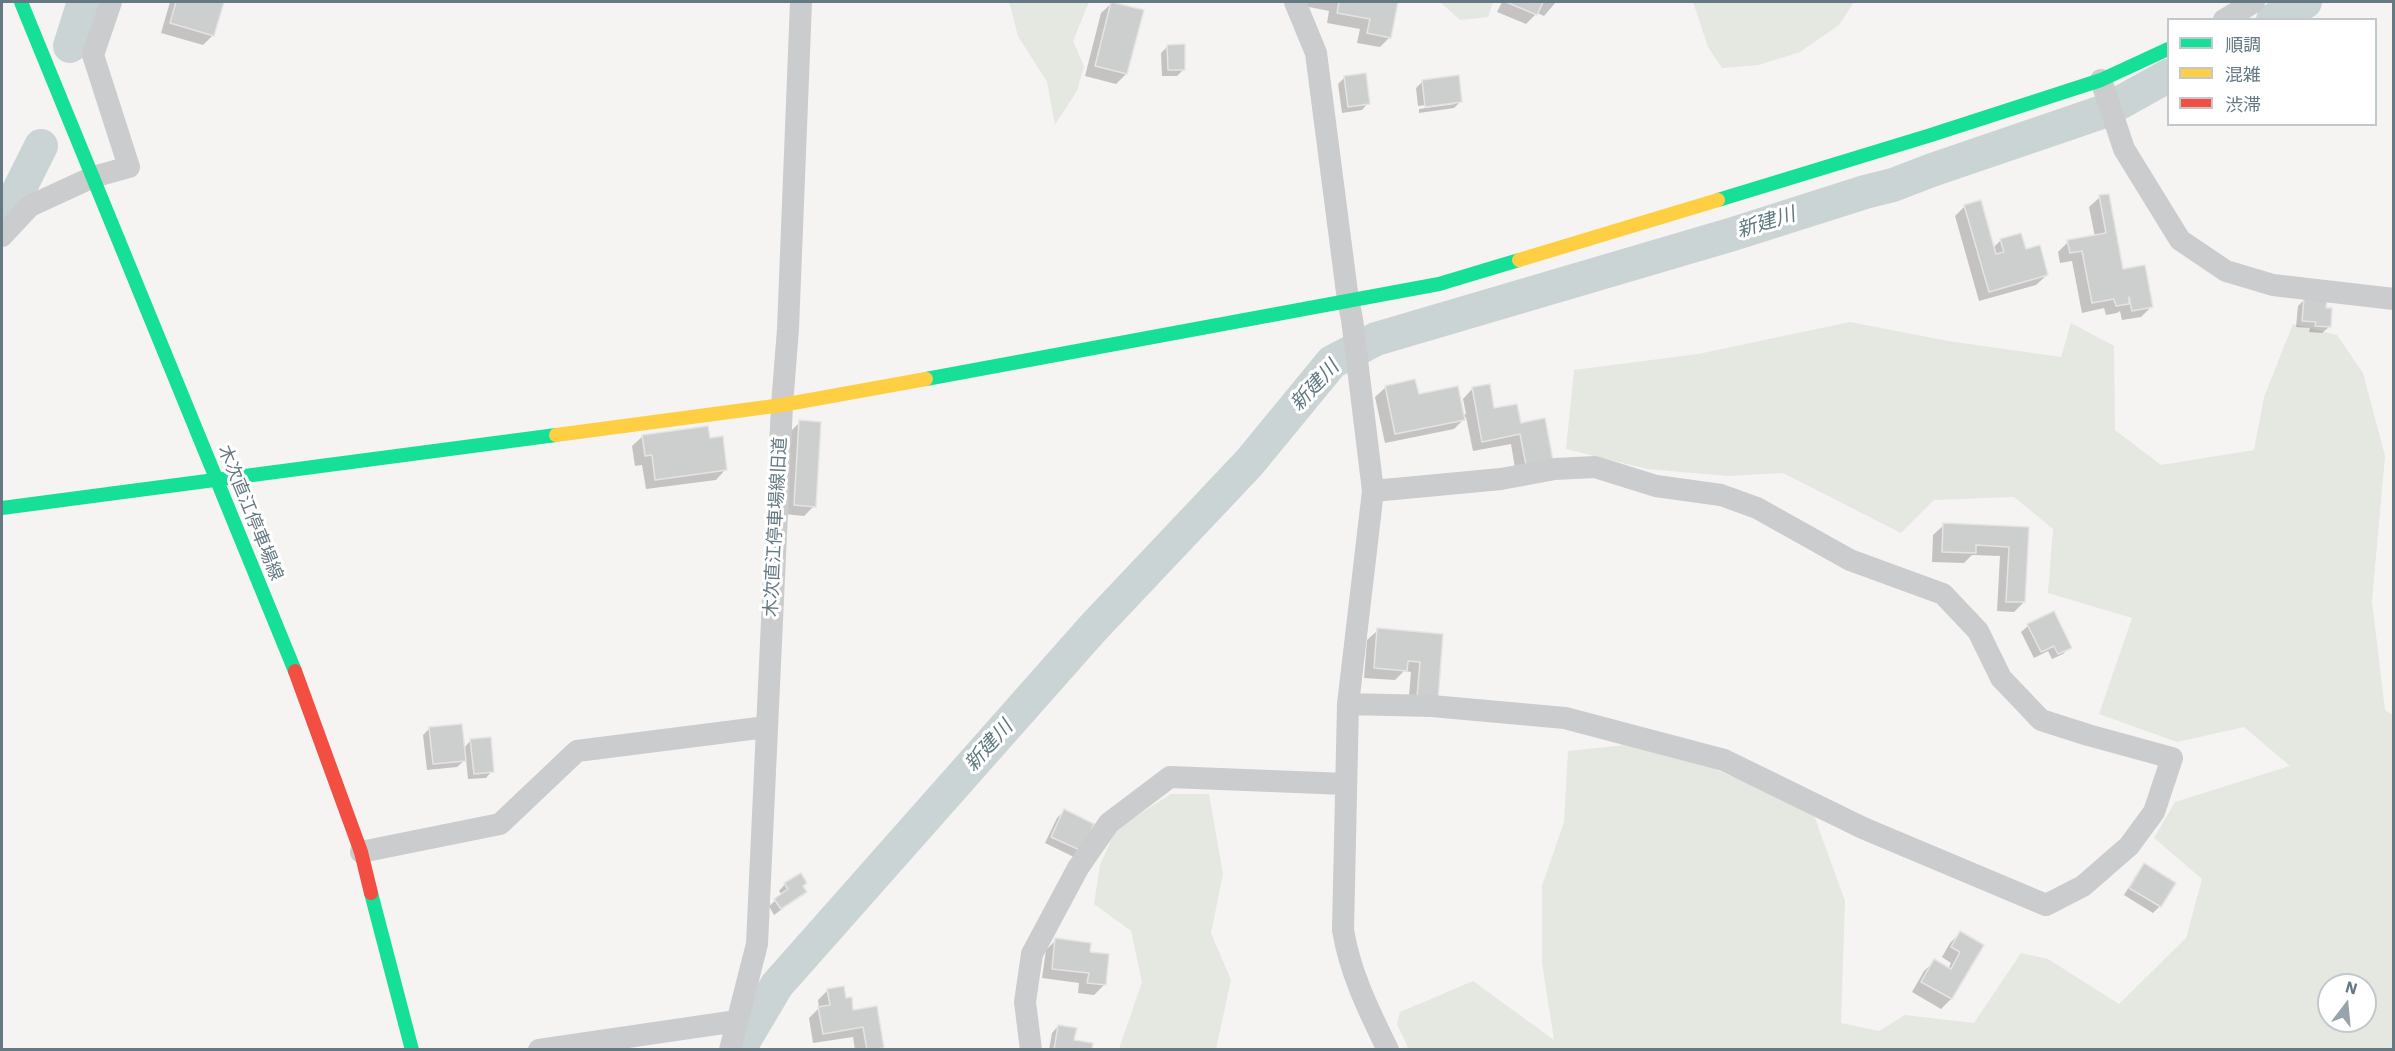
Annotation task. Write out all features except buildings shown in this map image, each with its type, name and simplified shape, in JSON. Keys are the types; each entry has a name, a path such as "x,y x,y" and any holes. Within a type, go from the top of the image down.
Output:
{"street":[{"name":"木次直江停車場線","path":"21,2 280,633 361,852 412,1050"},
{"path":"2,236 30,206 93,177 129,166 93,55 111,2"},
{"name":"木次直江停車場線旧道","path":"730,1050 757,945 782,405 788,329 801,2"},
{"path":"1295,2 1316,53 1373,491 1348,704 1343,930 1346,948 1361,994 1388,1050"},
{"path":"2227,18 2254,2"},
{"path":"2,508 782,405 1350,309 2103,85 2167,50"},
{"path":"2103,85 2124,149 2180,240 2226,271 2273,285 2394,299"},
{"path":"1348,704 1432,706 1565,718 1694,751 1724,760 1863,828 2046,905 2083,886 2129,846 2154,812 2172,758 2041,720 2001,678 1978,631 1943,594 1850,560 1757,508 1721,495 1656,486 1594,467 1555,469 1501,479 1373,491"},
{"path":"361,852 500,824 577,751 766,727"},
{"path":"1031,1050 1025,1002 1032,954 1078,868 1109,823 1170,777 1346,784"},
{"path":"539,1050 737,1021"}],"shaded area":[{"path":"1009,2 1089,2 1073,41 1084,66 1077,91 1055,125 1047,82 1018,36"},
{"path":"1440,2 1493,2 1488,17 1460,20"},
{"path":"1693,2 1854,2 1839,25 1800,52 1759,65 1722,68 1708,47"},
{"path":"1850,322 1948,341 2061,357 2071,323 2114,346 2115,430 2161,465 2254,450 2264,397 2293,324 2337,335 2363,373 2385,456 2372,601 2385,710 2394,716 2393,1049 1409,1050 1397,1024 1400,1012 1473,981 1554,1040 1542,963 1542,886 1564,822 1568,751 1626,745 1714,769 1812,810 1845,901 1841,1023 1879,1031 1905,1015 1974,1023 2021,953 2048,959 2119,1004 2186,938 2202,879 2154,838 2175,802 2290,766 2244,727 2177,742 2099,714 2132,618 2048,593 2053,529 2014,497 1934,500 1901,533 1783,473 1728,476 1647,469 1566,449 1574,370 1698,354"},
{"path":"1171,794 1209,794 1223,874 1211,933 1231,980 1216,1049 1119,1049 1142,982 1131,931 1094,904 1100,865 1116,829"}],"waterway":[{"path":"70,46 84,2"},
{"name":"新建川","path":"2277,18 2305,2"},
{"name":"新建川","path":"742,1050 742,1044 777,985 1093,628 1249,463 1332,362 1376,339 1893,185 2105,111 2167,77"},
{"path":"2,214 12,204 41,146"}],"traffic: fast":[{"path":"21,2 295,671"},
{"path":"1718,200 2101,80 2167,49"},
{"path":"926,379 1439,284 1519,260"},
{"path":"2,508 556,435"},
{"path":"371,893 412,1050"}],"traffic: slow":[{"path":"1519,260 1718,200"},
{"path":"556,435 782,405 926,379"}],"traffic: jam":[{"path":"295,671 361,852 371,893"}]}
